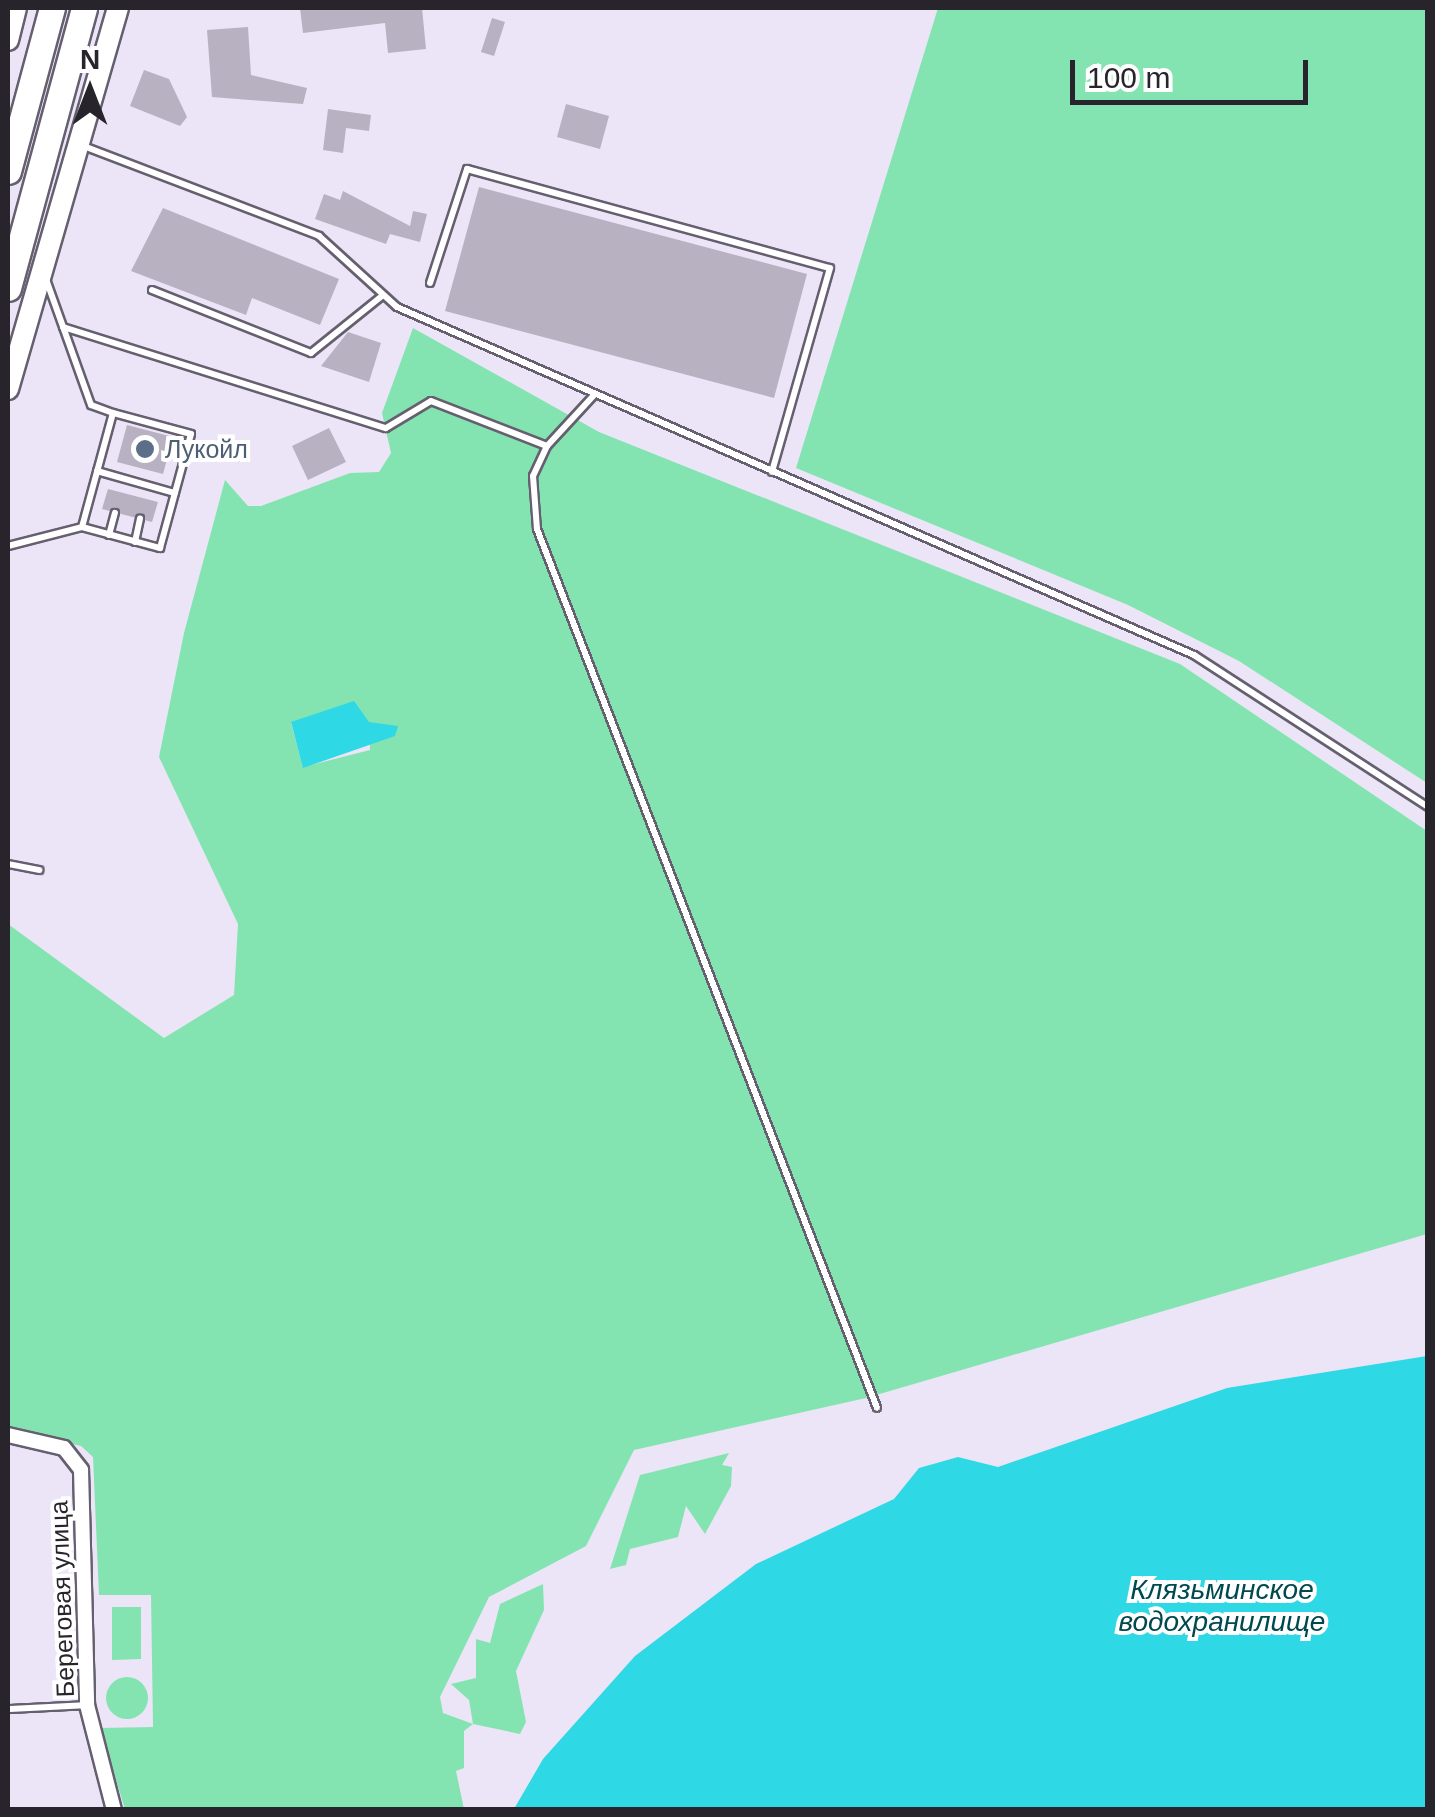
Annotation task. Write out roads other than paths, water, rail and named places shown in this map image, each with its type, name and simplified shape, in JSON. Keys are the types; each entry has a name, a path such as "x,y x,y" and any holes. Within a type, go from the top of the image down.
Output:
{"highway":[{"path":"8,171 52,8"},
{"path":"8,288 84,8"}],"main road":[{"path":"8,40 16,8"},
{"path":"8,389 118,8"}],"street":[{"name":"Береговая улица","path":"8,1435 64,1448 81,1470 87,1705 114,1810"}],"lane":[{"path":"80,145 319,236 382,296 595,394 1194,655 1428,808"},
{"path":"430,283 467,169 830,268 772,472"},
{"path":"8,546 82,527 160,548 191,434 91,405 44,275"},
{"path":"152,290 311,353 382,296"},
{"path":"63,327 386,428 432,400 547,446"},
{"path":"595,394 547,446 533,476 537,528 877,1408"},
{"path":"82,527 113,413"},
{"path":"98,471 175,492"},
{"path":"121,492 124,479"},
{"path":"146,499 150,486"},
{"path":"110,535 115,513"},
{"path":"134,542 140,519"},
{"path":"8,864 38,870"},
{"path":"8,1709 87,1705"}],"water":[{"path":"354,701 369,722 398,726 395,736 303,768 291,722"},
{"name":"Клязьминское водохранилище","path":"1427,1356 1427,1809 514,1809 543,1759 635,1656 756,1564 894,1499 919,1468 958,1457 998,1467 1227,1388"}],"place":[{"name":"Лукойл","path":"145,449"}]}
